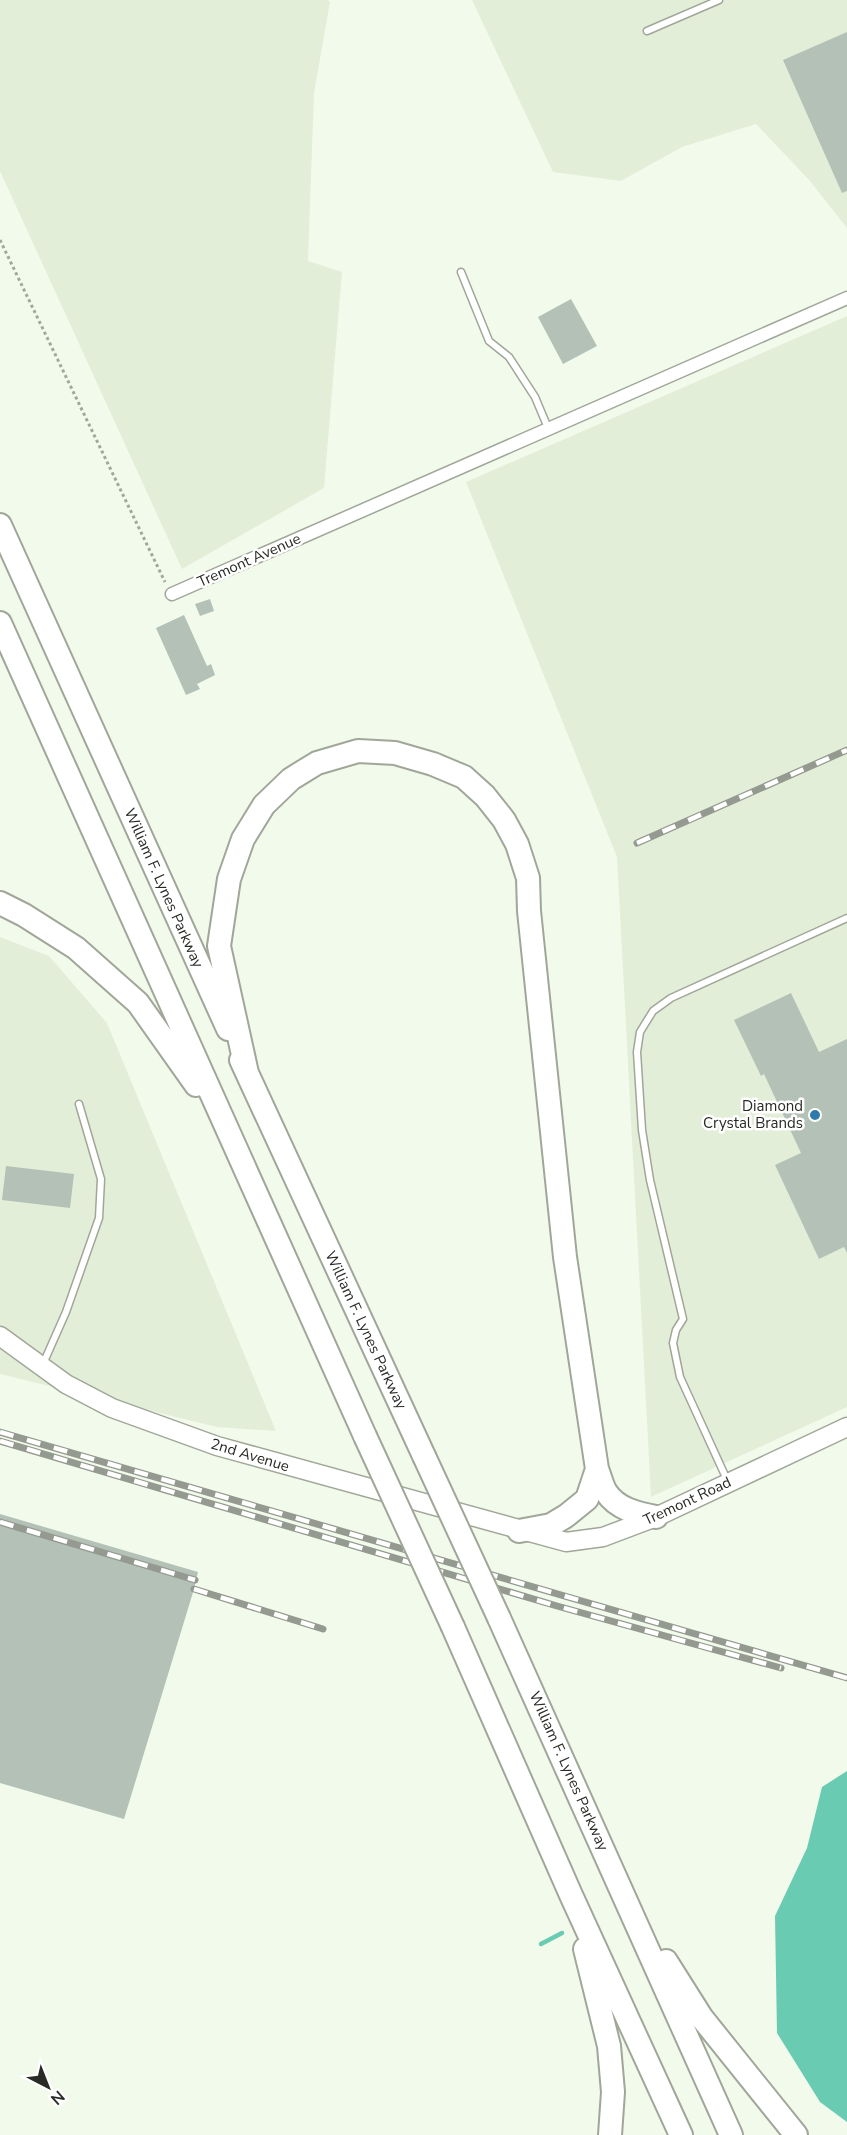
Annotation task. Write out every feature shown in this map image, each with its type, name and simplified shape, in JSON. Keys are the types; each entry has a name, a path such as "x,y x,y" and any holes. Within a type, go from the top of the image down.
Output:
{"highway":[{"name":"William F. Lynes Parkway","path":"0,525 247,1073 627,1899 731,2135"},
{"path":"0,623 681,2135"},
{"path":"247,1073 219,946 229,879 243,838 264,806 291,779 317,763 358,752 395,753 433,764 464,777 485,796 504,820 518,844 528,878 529,910 565,1257 597,1469 605,1491 620,1504 634,1513 656,1517"},
{"path":"0,903 24,915 76,948 138,1002 196,1085 220,1115"},
{"path":"519,1530 551,1525 566,1516 587,1498 597,1469"},
{"path":"571,1895 609,2046 613,2092 610,2135"},
{"path":"627,1899 702,2018 796,2135"}],"street":[{"name":"Tremont Avenue","path":"172,594 847,298"},
{"name":"2nd Avenue","path":"0,1336 66,1384 112,1408 217,1446 519,1530"},
{"name":"Tremont Road","path":"519,1530 566,1542 603,1537 656,1517 847,1427"}],"lane":[{"path":"647,31 719,0"},
{"path":"461,272 489,341 509,357 535,397 548,428"},
{"path":"728,1483 680,1377 675,1356 673,1343 676,1330 683,1319 650,1180 642,1130 637,1052 640,1032 653,1011 671,998 847,918"},
{"path":"42,1367 66,1312 99,1218 101,1179 79,1104"}],"path":[{"path":"0,240 172,594"}],"shaded area":[{"path":"0,0 327,0 330,2 314,93 308,261 342,272 324,488 182,569 0,171"},
{"path":"472,0 847,0 847,228 810,181 756,124 682,147 621,181 553,172"},
{"path":"847,316 847,1407 651,1497 617,857 466,482"},
{"path":"0,937 49,956 107,1023 276,1431 217,1427 0,1374"},
{"path":"847,1771 847,2122 820,2102 777,2033 775,1916 807,1848 822,1787"}],"building":[{"path":"847,32 847,191 842,193 783,60"},
{"path":"571,299 597,346 563,364 538,317"},
{"path":"210,599 214,611 200,616 195,604"},
{"path":"184,615 207,666 211,664 215,675 197,684 200,689 186,695 156,628"},
{"name":"Diamond Crystal Brands","path":"791,993 819,1052 847,1039 847,1253 844,1247 819,1259 775,1165 801,1153 764,1074 761,1076 734,1020"},
{"path":"6,1166 74,1174 70,1208 2,1200"},
{"path":"0,1514 198,1572 124,1819 0,1783"}],"waterway":[{"path":"541,1944 562,1933"}],"railway":[{"path":"637,843 847,750"},
{"path":"0,1432 847,1678"},
{"path":"0,1441 557,1606 781,1668"},
{"path":"0,1522 195,1580"},
{"path":"194,1589 323,1629"}],"place":[{"name":"Diamond Crystal Brands","path":"815,1115"}]}
